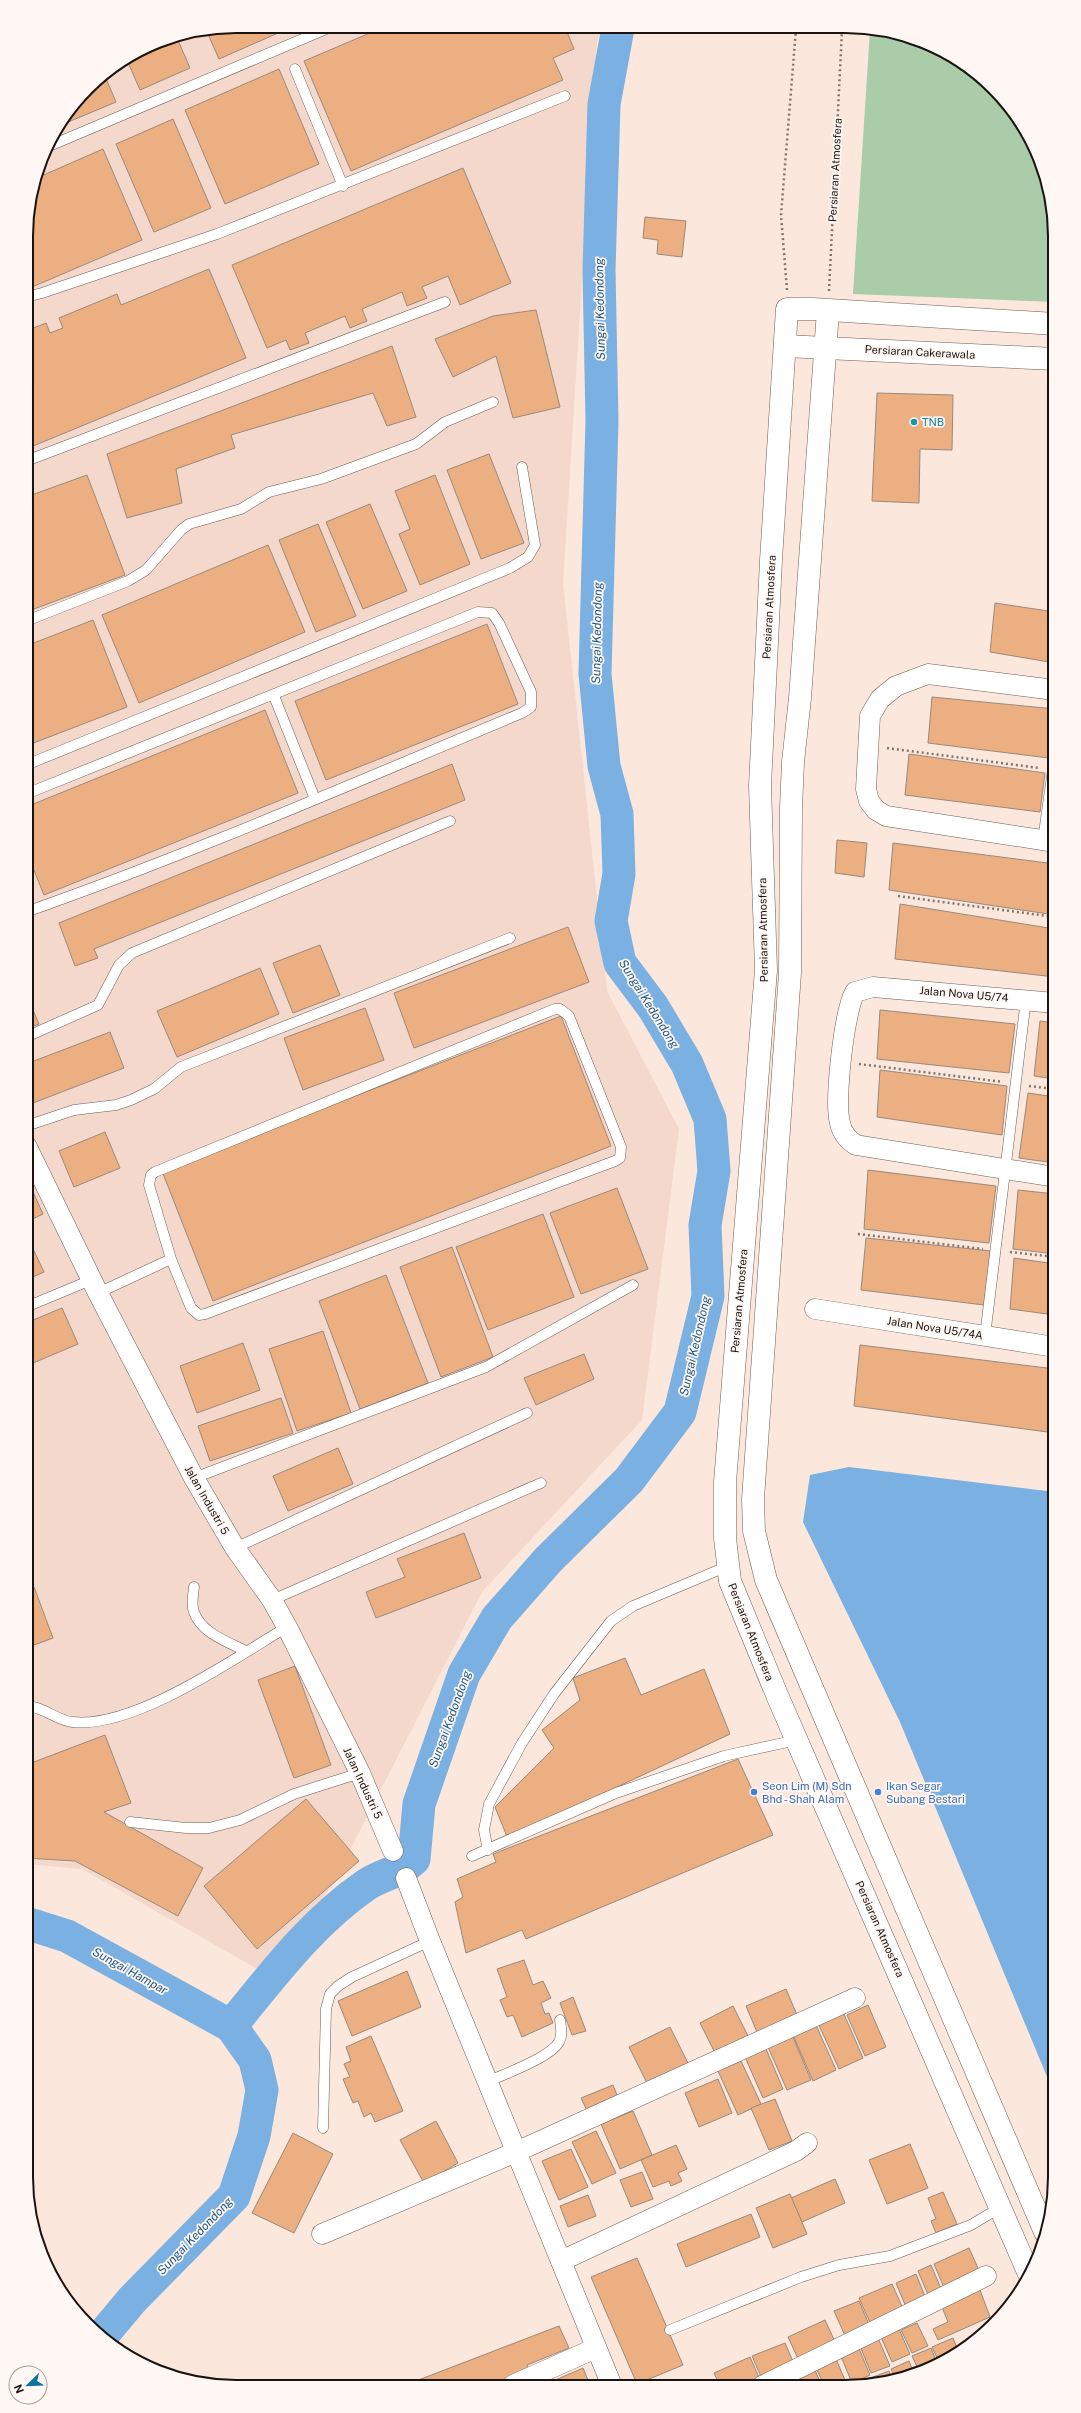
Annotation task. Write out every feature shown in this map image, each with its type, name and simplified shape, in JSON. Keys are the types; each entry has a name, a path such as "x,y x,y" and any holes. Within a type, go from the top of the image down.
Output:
{"street":[{"path":"787,309 1048,324"},
{"name":"Persiaran Atmosfera","path":"787,309 771,560 760,786 766,970 724,1482 725,1538 728,1566 730,1581 797,1740 1027,2267"},
{"path":"828,311 800,698 793,762 790,973 753,1499 754,1531 766,1580 1042,2225"},
{"name":"Persiaran Cakerawala","path":"785,346 1048,359"},
{"path":"1048,689 928,674 913,678 896,686 880,699 870,716 866,789 869,801 876,810 886,816 1048,841"},
{"name":"Jalan Nova U5/74","path":"842,1062 844,1023 849,1002 855,992 873,987 1048,1002"},
{"path":"842,1062 838,1113 840,1124 848,1140 856,1145 1048,1176"},
{"name":"Jalan Industri 5","path":"33,1164 194,1478 235,1548 272,1600 287,1628 360,1773 393,1851"},
{"name":"Jalan Nova U5/74A","path":"815,1309 1048,1346"},
{"path":"406,1878 487,2082 609,2380"},
{"path":"322,2234 516,2152 856,1998"},
{"path":"561,2261 796,2151 807,2143"},
{"path":"774,2380 986,2276"},
{"path":"524,2380 596,2348"}],"lane":[{"path":"55,144 317,33"},
{"path":"295,69 343,186"},
{"path":"33,295 218,234 343,186 565,96"},
{"path":"33,458 445,302"},
{"path":"33,618 128,581 146,570 181,530 189,524 230,513 270,492 327,477 416,444 445,422 493,402"},
{"path":"33,762 510,568 528,557 535,545 522,467"},
{"path":"33,791 484,611 492,614 499,623 531,692 530,707 522,713 315,799 72,896 33,910"},
{"path":"274,696 315,799"},
{"path":"33,1034 98,1005 119,965 132,953 450,821"},
{"path":"33,1124 74,1110 116,1105 131,1100 154,1089 181,1067 510,938"},
{"path":"986,1336 1026,999"},
{"path":"560,1009 569,1016 621,1147 620,1158 615,1162 205,1314 199,1314 191,1308 171,1259 149,1185 151,1175 155,1172 555,1010 560,1009"},
{"path":"33,1304 95,1287 171,1259"},
{"path":"194,1478 486,1366 633,1285"},
{"path":"235,1548 527,1413"},
{"path":"272,1600 541,1483"},
{"path":"488,1850 484,1830 493,1797 522,1743 554,1694 611,1620 633,1606 728,1566"},
{"path":"194,1587 193,1612 198,1620 210,1632 246,1651"},
{"path":"33,1708 71,1722 106,1720 131,1714 186,1686 287,1628"},
{"path":"472,1856 616,1793 724,1756 797,1740"},
{"path":"130,1822 186,1828 209,1828 240,1820 294,1794 360,1773"},
{"path":"323,2128 326,2009 330,1994 352,1977 430,1941"},
{"path":"487,2082 554,2048 559,2042 562,2031 560,2020"},
{"path":"670,2330 801,2277 839,2265 890,2256 971,2225 1001,2207"}],"path":[{"path":"787,309 781,215 796,33"},
{"name":"Persiaran Atmosfera","path":"828,311 842,33"},
{"path":"869,745 1048,769"},
{"path":"898,896 1048,916"},
{"path":"842,1062 1048,1088"},
{"path":"858,1234 1048,1257"}],"shaded area":[{"path":"223,33 600,33 597,42 563,583 607,991 679,1129 642,1420 482,1592 333,1883 268,1975 82,1869 33,1865 33,223 40,183 48,158 60,134 75,112 92,92 112,75 134,60 158,48 183,40"}],"green space":[{"path":"870,35 898,40 923,48 958,67 989,92 1014,123 1033,158 1044,196 1048,223 1048,302 853,294"}],"water":[{"path":"849,1467 1048,1491 1048,2079 900,1722 803,1522 810,1475"}],"building":[{"path":"223,33 278,33 219,59 208,35"},
{"path":"370,33 567,33 574,49 553,58 563,80 351,171 304,61"},
{"path":"179,41 190,68 140,90 129,63 158,48"},
{"path":"279,69 319,164 225,204 185,110"},
{"path":"106,80 116,102 68,122 92,92"},
{"path":"173,119 211,208 154,232 116,144"},
{"path":"103,149 142,240 33,287 33,223 37,196 43,175"},
{"path":"463,168 511,283 460,305 448,276 422,287 427,298 407,306 402,292 362,309 367,321 350,328 345,316 305,333 309,343 290,350 286,340 267,348 232,265"},
{"path":"645,217 686,221 682,257 657,254 658,240 643,238"},
{"path":"209,269 246,358 33,446 33,328 46,323 50,333 63,328 59,318 117,294 121,305"},
{"path":"536,310 560,407 513,418 496,356 453,377 435,339 493,316"},
{"path":"392,346 416,417 387,426 373,393 231,435 235,448 176,469 182,503 127,518 107,454"},
{"name":"TNB","path":"877,393 953,395 952,450 920,449 919,503 872,501"},
{"path":"489,454 524,543 481,559 447,470"},
{"path":"87,475 125,575 33,609 33,494"},
{"path":"435,475 470,564 420,585 399,534 410,529 395,491"},
{"path":"370,504 407,591 363,609 326,522"},
{"path":"318,524 356,616 316,632 279,540"},
{"path":"268,545 305,632 139,703 102,615"},
{"path":"995,603 1048,611 1048,662 990,652"},
{"path":"93,620 127,707 33,743 33,643"},
{"path":"487,624 518,704 326,780 295,701"},
{"path":"932,697 1048,708 1048,758 928,743"},
{"path":"265,710 298,793 44,895 33,868 33,804"},
{"path":"909,754 1045,773 1040,812 905,795"},
{"path":"452,764 465,800 94,949 98,958 75,966 59,923"},
{"path":"837,840 867,843 864,877 835,873"},
{"path":"893,843 1048,863 1048,914 889,890"},
{"path":"900,904 1048,928 1048,976 895,959"},
{"path":"568,927 589,982 414,1048 394,993"},
{"path":"320,945 340,995 293,1013 273,963"},
{"path":"260,968 279,1014 177,1057 157,1011"},
{"path":"365,1008 384,1060 303,1090 284,1038"},
{"path":"33,1010 39,1024 33,1026"},
{"path":"880,1010 1015,1024 1009,1073 877,1059"},
{"path":"561,1016 611,1146 213,1301 162,1171"},
{"path":"1040,1021 1048,1022 1048,1078 1034,1076"},
{"path":"110,1032 124,1068 33,1103 33,1061"},
{"path":"880,1070 1007,1086 1002,1135 877,1117"},
{"path":"1028,1093 1048,1096 1048,1162 1019,1158"},
{"path":"105,1132 120,1168 74,1187 59,1151"},
{"path":"868,1170 996,1186 989,1243 864,1229"},
{"path":"617,1188 648,1269 581,1294 550,1213"},
{"path":"1018,1190 1048,1193 1048,1253 1013,1249"},
{"path":"33,1192 43,1214 33,1219"},
{"path":"543,1214 574,1297 488,1330 456,1247"},
{"path":"866,1238 991,1251 984,1305 861,1290"},
{"path":"452,1247 493,1357 441,1377 400,1267"},
{"path":"33,1249 44,1272 33,1277"},
{"path":"1014,1258 1048,1263 1048,1314 1010,1309"},
{"path":"386,1275 428,1383 360,1409 319,1301"},
{"path":"62,1308 78,1344 33,1363 33,1320"},
{"path":"323,1331 351,1413 297,1431 269,1349"},
{"path":"243,1343 260,1390 197,1413 180,1366"},
{"path":"860,1345 1048,1368 1048,1432 854,1406"},
{"path":"584,1354 594,1379 536,1405 524,1378"},
{"path":"281,1398 293,1433 210,1461 198,1426"},
{"path":"338,1448 353,1484 288,1511 273,1476"},
{"path":"464,1533 481,1578 376,1618 366,1592 405,1577 397,1559"},
{"path":"33,1587 53,1638 33,1645"},
{"path":"625,1658 641,1695 704,1669 730,1734 615,1788 616,1793 510,1844 495,1807 554,1748 542,1730 580,1700 573,1678"},
{"path":"295,1666 331,1765 294,1778 258,1680"},
{"path":"105,1735 131,1803 104,1812 203,1868 178,1916 75,1861 33,1858 33,1762"},
{"path":"738,1759 773,1835 526,1939 522,1930 466,1953 455,1902 463,1897 457,1879 496,1862 493,1854"},
{"path":"306,1799 359,1861 257,1949 204,1886"},
{"path":"524,1960 533,1985 543,1981 551,1998 541,2003 545,2014 549,2013 553,2023 522,2037 513,2015 507,2017 500,2000 507,1997 497,1969"},
{"path":"407,1971 421,2007 352,2036 338,2001"},
{"path":"786,1989 797,2015 757,2032 746,2006"},
{"path":"573,1997 586,2031 572,2035 560,2003"},
{"path":"868,2005 886,2047 865,2056 847,2015"},
{"path":"733,2006 749,2038 716,2055 700,2023"},
{"path":"843,2012 863,2058 839,2069 818,2023"},
{"path":"816,2025 836,2070 813,2081 793,2035"},
{"path":"670,2027 689,2065 648,2085 629,2047"},
{"path":"371,2036 403,2111 375,2122 371,2113 364,2117 358,2101 353,2103 343,2079 350,2077 344,2064 351,2061 346,2047"},
{"path":"793,2037 811,2080 787,2090 768,2047"},
{"path":"766,2049 783,2089 763,2098 745,2057"},
{"path":"741,2061 761,2104 738,2115 718,2071"},
{"path":"718,2079 732,2113 699,2127 685,2093"},
{"path":"613,2085 621,2105 591,2119 581,2098"},
{"path":"775,2099 792,2141 769,2150 751,2108"},
{"path":"633,2111 652,2155 620,2169 601,2124"},
{"path":"436,2121 458,2163 424,2183 400,2140"},
{"path":"596,2131 616,2173 592,2184 572,2142"},
{"path":"293,2133 333,2154 294,2233 252,2213"},
{"path":"910,2144 928,2188 887,2204 869,2160"},
{"path":"676,2145 687,2169 678,2173 682,2181 671,2186 669,2181 653,2187 641,2160"},
{"path":"571,2149 588,2187 559,2200 542,2161"},
{"path":"642,2172 653,2199 631,2207 620,2180"},
{"path":"835,2179 845,2203 802,2222 791,2198"},
{"path":"943,2192 957,2224 936,2233 931,2221 936,2219 928,2198"},
{"path":"790,2194 807,2234 773,2248 756,2208"},
{"path":"588,2195 596,2216 568,2227 560,2206"},
{"path":"751,2214 760,2237 686,2267 677,2244"},
{"path":"969,2248 981,2275 945,2290 934,2264"},
{"path":"637,2258 683,2365 647,2380 635,2380 591,2277"},
{"path":"931,2265 942,2291 929,2297 918,2271"},
{"path":"916,2274 926,2299 906,2307 896,2283"},
{"path":"892,2284 905,2313 872,2327 859,2298"},
{"path":"980,2290 990,2317 938,2340 933,2329 948,2322 942,2307"},
{"path":"859,2301 871,2329 847,2340 834,2311"},
{"path":"825,2320 837,2346 800,2363 788,2337"},
{"path":"917,2323 928,2346 912,2353 901,2330"},
{"path":"559,2326 569,2348 527,2365 529,2370 506,2380 418,2380"},
{"path":"899,2329 910,2354 892,2362 881,2337"},
{"path":"878,2338 890,2366 871,2373 860,2346"},
{"path":"953,2338 957,2347 937,2358 932,2347"},
{"path":"785,2343 795,2366 762,2379 752,2356"},
{"path":"858,2346 870,2375 859,2380 851,2380 840,2354"},
{"path":"931,2348 935,2359 917,2367 912,2356"},
{"path":"750,2357 760,2380 717,2380 714,2373"},
{"path":"836,2359 845,2380 822,2380 816,2368"},
{"path":"909,2361 912,2368 893,2374 891,2369"},
{"path":"583,2368 588,2380 555,2380"},
{"path":"815,2370 819,2380 798,2380 797,2378"},
{"path":"889,2371 890,2375 873,2378"}],"waterway":[{"name":"Sungai Kedondong","path":"105,2332 132,2300 234,2196 254,2136 262,2090 255,2060 231,2026 277,1969 328,1916 346,1900 372,1881 409,1864 414,1859 419,1804 464,1674 497,1618 548,1560 629,1480 680,1412 708,1296 705,1225 714,1171 710,1119 687,1064 653,1007 620,963 611,921 619,874 617,814 604,766 595,674 602,421 599,270 604,104 617,33"},
{"name":"Sungai Hampar","path":"33,1925 67,1936 231,2026"}],"place":[{"name":"TNB","path":"914,422"},
{"name":"Seon Lim (M) Sdn Bhd - Shah Alam","path":"754,1792"},
{"name":"Ikan Segar Subang Bestari","path":"878,1792"}]}
